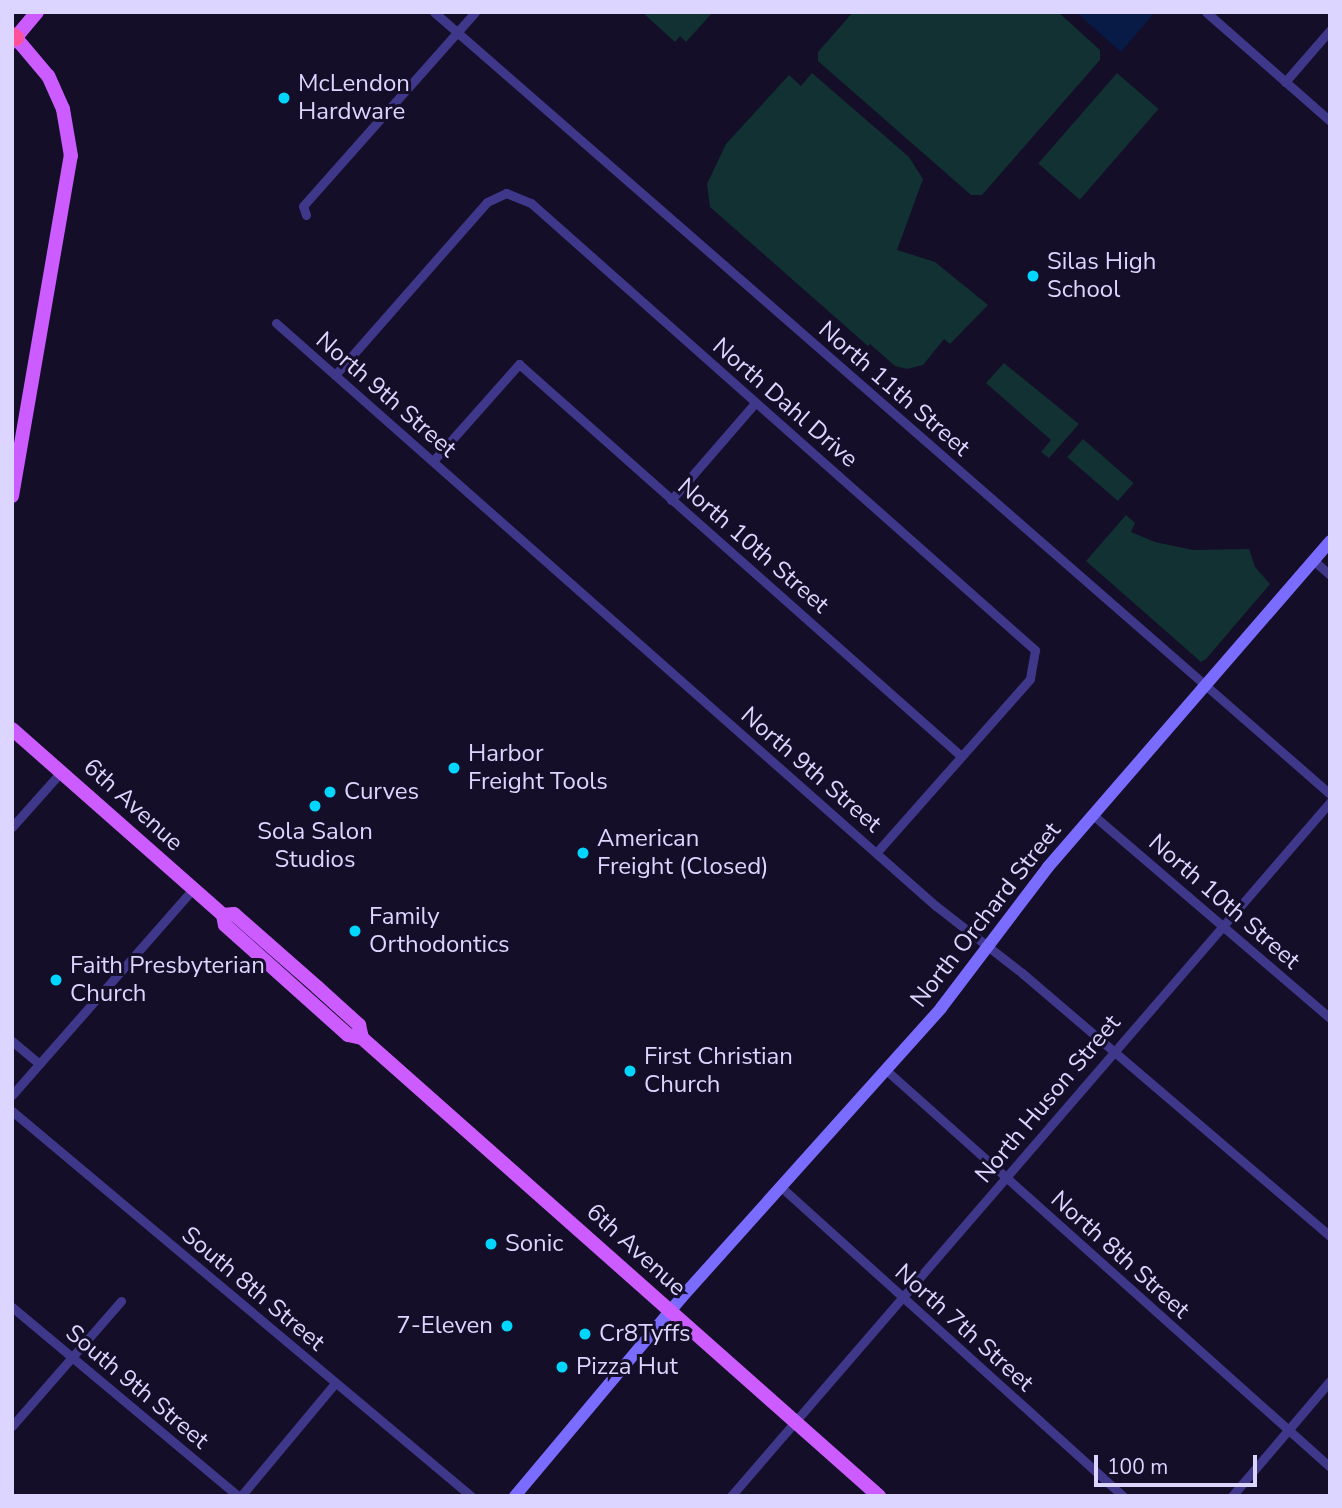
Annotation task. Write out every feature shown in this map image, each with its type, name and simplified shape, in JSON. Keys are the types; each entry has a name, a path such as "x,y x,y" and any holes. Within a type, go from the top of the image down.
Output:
{"main road":[{"path":"12,496 71,156 63,108 47,76 13,38 37,12"},
{"name":"6th Avenue","path":"12,729 223,915 234,914 317,987 359,1025 362,1038 879,1496"}],"street":[{"name":"North 11th Street","path":"434,12 1330,794"},
{"path":"306,215 303,206 475,12"},
{"path":"1206,12 1330,121"},
{"path":"1285,82 1330,30"},
{"name":"North Dahl Drive","path":"335,375 479,209 497,195 514,194 531,203 1028,643 1036,660 1030,679 961,756"},
{"name":"North 9th Street","path":"276,323 876,853 1330,1237"},
{"name":"North 10th Street","path":"433,461 519,364 961,756"},
{"path":"671,500 755,403"},
{"name":"North Orchard Street","path":"515,1496 670,1311 886,1070 989,949 1093,815 1330,541"},
{"path":"1313,560 1330,575"},
{"path":"876,853 961,756"},
{"path":"12,827 61,772"},
{"name":"North Huson Street","path":"731,1496 1330,802"},
{"name":"North 10th Street","path":"1093,815 1330,1018"},
{"path":"12,1095 193,889"},
{"path":"12,1041 39,1064"},
{"name":"North 8th Street","path":"886,1070 1330,1467"},
{"name":"South 8th Street","path":"12,1111 471,1496"},
{"name":"North 7th Street","path":"781,1187 1122,1496"},
{"path":"12,1426 121,1301"},
{"name":"South 9th Street","path":"12,1307 239,1496"},
{"path":"1232,1496 1330,1381"},
{"path":"239,1496 335,1383"}],"green space":[{"path":"642,12 713,12 686,42 680,36 675,42"},
{"path":"853,12 1058,12 1100,50 1100,60 982,195 971,195 818,61 818,52"},
{"path":"812,73 909,157 923,179 897,250 935,262 988,305 950,344 944,339 923,365 907,369 895,366 870,344 868,346 710,207 707,184 726,144 789,75 801,86"},
{"path":"1117,73 1159,109 1080,200 1038,164"},
{"path":"1004,363 1079,424 1049,458 1041,452 1051,440 986,383"},
{"path":"1083,439 1134,483 1118,501 1067,457"},
{"path":"1126,515 1135,523 1131,532 1155,542 1193,550 1249,549 1255,567 1270,584 1201,662 1086,561"}],"water":[{"path":"1076,12 1155,12 1121,52"}],"place":[{"name":"McLendon Hardware","path":"284,98"},
{"name":"Silas High School","path":"1033,276"},
{"name":"Harbor Freight Tools","path":"454,768"},
{"name":"Curves","path":"330,792"},
{"name":"Sola Salon Studios","path":"315,806"},
{"name":"American Freight (Closed)","path":"583,853"},
{"name":"Family Orthodontics","path":"355,931"},
{"name":"Faith Presbyterian Church","path":"56,980"},
{"name":"First Christian Church","path":"630,1071"},
{"name":"Sonic","path":"491,1244"},
{"name":"7-Eleven","path":"507,1326"},
{"name":"Cr8Tyffs","path":"585,1334"},
{"name":"Pizza Hut","path":"562,1367"}]}
